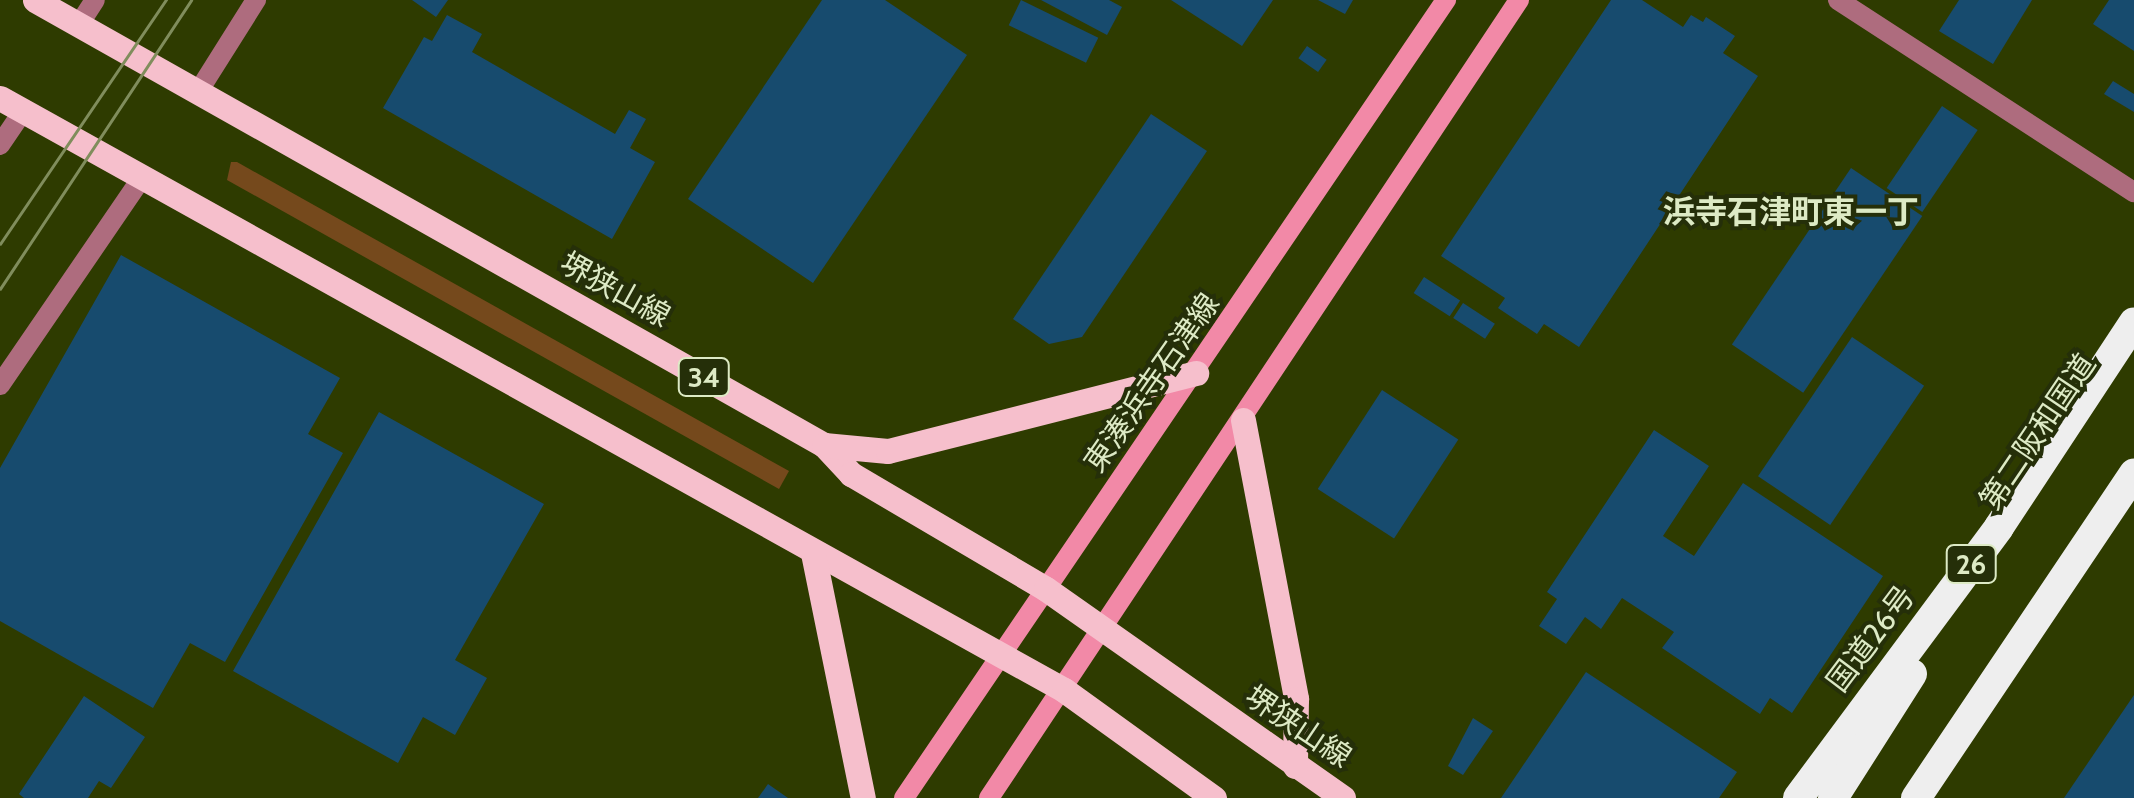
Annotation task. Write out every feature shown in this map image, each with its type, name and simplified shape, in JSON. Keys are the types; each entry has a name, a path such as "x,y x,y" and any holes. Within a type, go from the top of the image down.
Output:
{"highway":[{"name":"国道26号","path":"1798,798 1999,527 2134,322"},
{"name":"第二阪和国道","path":"1833,798 2134,354"},
{"path":"1916,798 2134,472"},
{"path":"1935,798 2134,504"}],"main road":[{"name":"堺狭山線","path":"35,0 824,445 851,474 1046,589 1343,798"},
{"path":"11,104 1064,690 1214,798"},
{"path":"824,445 888,451 1196,373"},
{"path":"1243,420 1296,699 1295,766"},
{"path":"814,553 863,798"}],"street":[{"path":"80,23 95,0"},
{"path":"198,92 256,0"},
{"name":"東湊浜寺石津線","path":"904,798 998,654 1196,373 1446,0"},
{"path":"989,798 1064,690 1098,628 1243,420 1519,0"},
{"path":"1838,0 2134,192"},
{"path":"0,145 11,104"},
{"path":"0,384 142,179"}],"shaded area":[{"path":"231,162 789,471 779,489 227,180"}],"building":[{"path":"412,0 448,0 436,17"},
{"path":"822,0 885,0 967,55 813,283 688,199"},
{"path":"1021,0 1098,38 1086,63 1009,25"},
{"path":"1041,0 1109,0 1122,7 1107,35"},
{"path":"1171,0 1273,0 1242,46"},
{"path":"1318,0 1353,0 1345,14"},
{"path":"1611,0 1642,0 1683,27 1691,15 1703,22 1706,17 1735,36 1723,53 1758,76 1579,347 1544,324 1537,334 1498,308 1505,298 1441,256"},
{"path":"1959,0 2032,0 1993,64 1939,31"},
{"path":"2109,0 2134,0 2134,51 2093,24"},
{"path":"447,15 482,34 472,52 615,134 629,110 646,119 630,148 655,162 612,239 383,108 424,37 432,41"},
{"path":"1307,46 1327,60 1318,72 1298,58"},
{"path":"2113,81 2134,94 2134,112 2104,94"},
{"path":"1942,106 1978,130 1922,212 1887,188"},
{"path":"1151,114 1207,151 1082,337 1049,344 1013,319"},
{"path":"1851,168 1922,216 1803,393 1732,345"},
{"path":"121,255 340,378 308,434 343,453 225,662 190,643 153,708 0,621 0,468"},
{"path":"1424,277 1460,300 1450,316 1414,293"},
{"path":"1463,303 1495,324 1485,339 1453,318"},
{"path":"1852,337 1924,386 1830,525 1758,476"},
{"path":"1382,390 1458,440 1394,539 1318,489"},
{"path":"379,412 544,504 455,660 487,678 455,735 423,717 398,763 233,671"},
{"path":"1654,430 1709,466 1663,536 1694,556 1743,483 1883,576 1792,713 1770,698 1760,714 1662,648 1674,632 1622,598 1601,629 1585,617 1566,644 1539,626 1557,599 1547,592"},
{"path":"1586,672 1737,772 1719,798 1501,798"},
{"path":"2134,695 2134,798 2064,798"},
{"path":"84,696 145,737 111,788 99,781 88,798 24,798 19,794"},
{"path":"1473,718 1493,731 1463,775 1448,766"},
{"path":"768,784 788,798 758,798"}],"tram line":[{"path":"0,244 166,0"},
{"path":"0,289 191,0"}],"district":[{"name":"浜寺石津町東一丁","path":"1791,212"}]}
